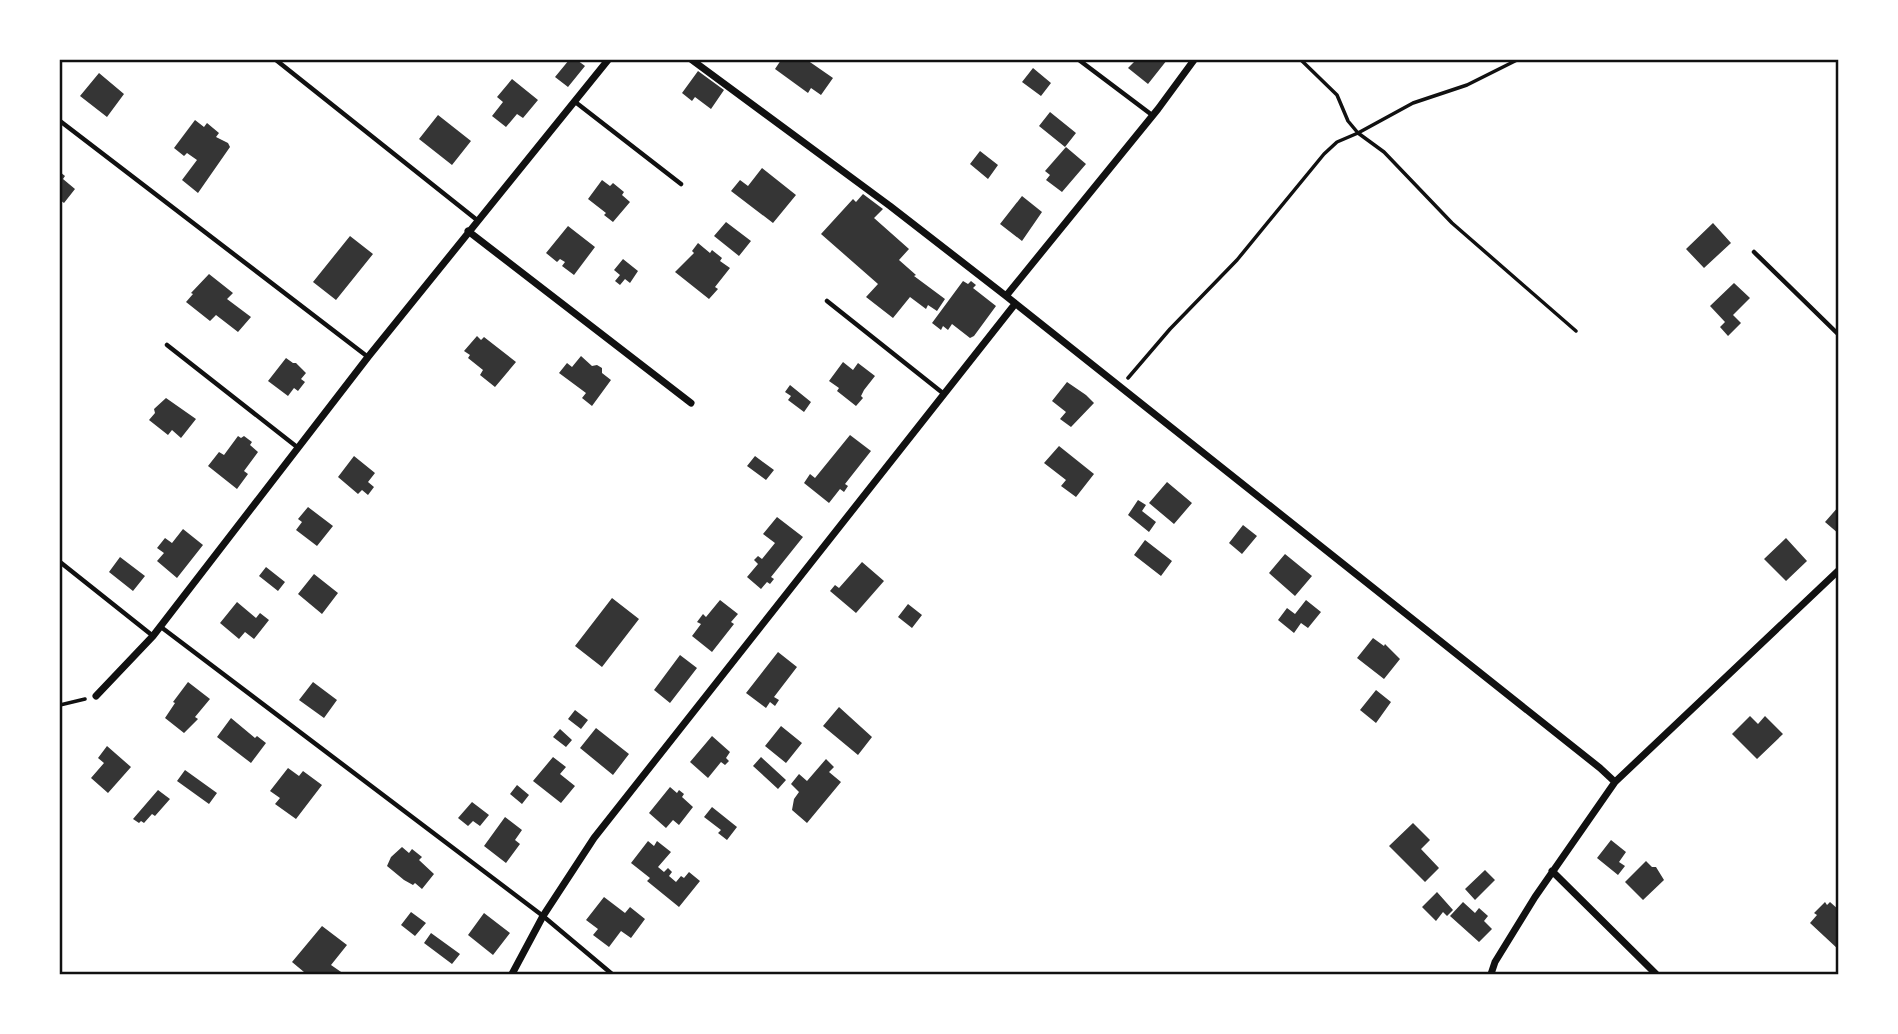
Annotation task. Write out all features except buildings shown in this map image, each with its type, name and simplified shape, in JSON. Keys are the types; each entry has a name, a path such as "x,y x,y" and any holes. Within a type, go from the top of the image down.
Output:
{"street":[{"path":"96,696 153,636 297,447 477,219 608,60"},
{"path":"692,60 1006,296 1590,759 1615,782"},
{"path":"1006,296 1153,116 1194,60"},
{"path":"468,231 691,403"},
{"path":"512,975 543,916 594,838 648,766 1015,304"},
{"path":"1491,975 1495,962 1552,871 1615,782 1839,570"},
{"path":"1552,871 1656,975"}],"lane":[{"path":"276,60 477,219"},
{"path":"284,66 290,60"},
{"path":"1079,60 1153,116"},
{"path":"574,101 681,184"},
{"path":"60,121 369,357"},
{"path":"1754,252 1839,335"},
{"path":"828,301 944,394"},
{"path":"167,345 297,447"},
{"path":"60,562 153,636"},
{"path":"160,627 543,916 612,975"}],"path":[{"path":"1301,60 1337,95 1348,121 1358,134 1384,152 1452,223 1576,331"},
{"path":"1120,387 1170,329 1237,260 1324,154 1337,142 1358,134 1413,103 1467,85 1517,60"},
{"path":"60,705 96,696"}]}
